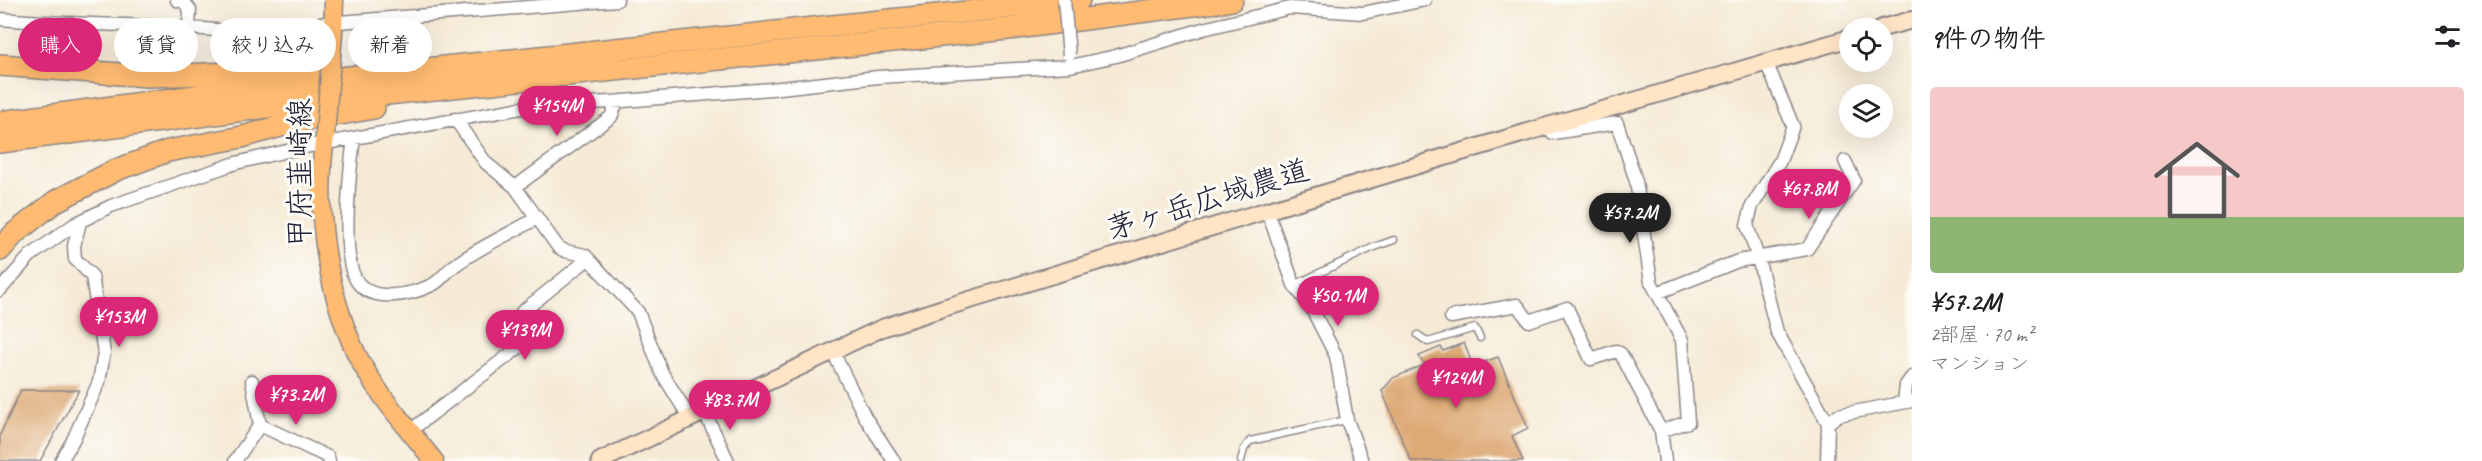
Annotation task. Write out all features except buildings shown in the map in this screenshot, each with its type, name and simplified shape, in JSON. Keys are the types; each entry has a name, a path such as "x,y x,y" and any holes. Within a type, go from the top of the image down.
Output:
{"highway":[{"path":"0,122 190,96 481,63 833,28 1079,0"},
{"path":"0,141 157,120 558,75 1008,29 1232,0"},
{"path":"0,65 147,76 481,63"},
{"path":"0,250 15,233 56,201 116,170 168,151 243,137 295,122 558,75"}],"main road":[{"name":"甲府韮崎線","path":"333,18 334,0"},
{"name":"甲府韮崎線","path":"329,72 324,139 324,244 334,296 357,355 434,461"}],"street":[{"path":"177,0 184,2 190,10 190,18"},
{"path":"336,28 574,2 618,0"},
{"path":"1064,0 1069,61"},
{"path":"0,290 30,256 80,222 111,206 236,163 324,139 354,138 538,105 617,102 771,89 1116,56 1203,29 1290,8 1363,13 1425,0"},
{"path":"0,19 114,25"},
{"path":"1893,25 1912,20"},
{"name":"茅ヶ岳広域農道","path":"600,461 698,417 882,328 1267,210 1839,41"},
{"path":"1766,62 1793,126 1780,161 1752,206 1747,225 1777,332 1828,423 1827,461"},
{"path":"515,187 610,117 617,102"},
{"path":"454,119 486,163 515,187 558,247 585,255 638,312 662,373 698,417 728,461"},
{"path":"1548,126 1553,133 1617,123 1636,181 1651,282 1682,340 1688,422 1661,430"},
{"path":"354,138 349,180 350,259 354,278 363,288 376,295 391,295 435,284 454,266 537,218"},
{"path":"1657,293 1738,261 1807,249 1854,180 1845,161"},
{"path":"1267,210 1294,285 1312,309 1336,356 1347,420 1362,461"},
{"path":"61,461 99,382 104,353 92,276 75,259 74,246 80,222"},
{"path":"410,431 539,332 522,312 588,259"},
{"path":"329,271 352,270"},
{"path":"1451,317 1517,305 1529,321 1567,308 1591,359 1616,351 1621,354 1661,430 1665,461"},
{"path":"833,352 865,417 894,461"},
{"path":"1828,423 1838,415 1908,401 1906,385 1912,377"},
{"path":"235,461 260,425 252,381"},
{"path":"260,425 328,457 329,461"}],"lane":[{"path":"1294,285 1374,247 1394,240"},
{"path":"1418,335 1428,342 1475,328 1480,338"},
{"path":"1241,461 1244,449 1250,441 1347,420"}]}
